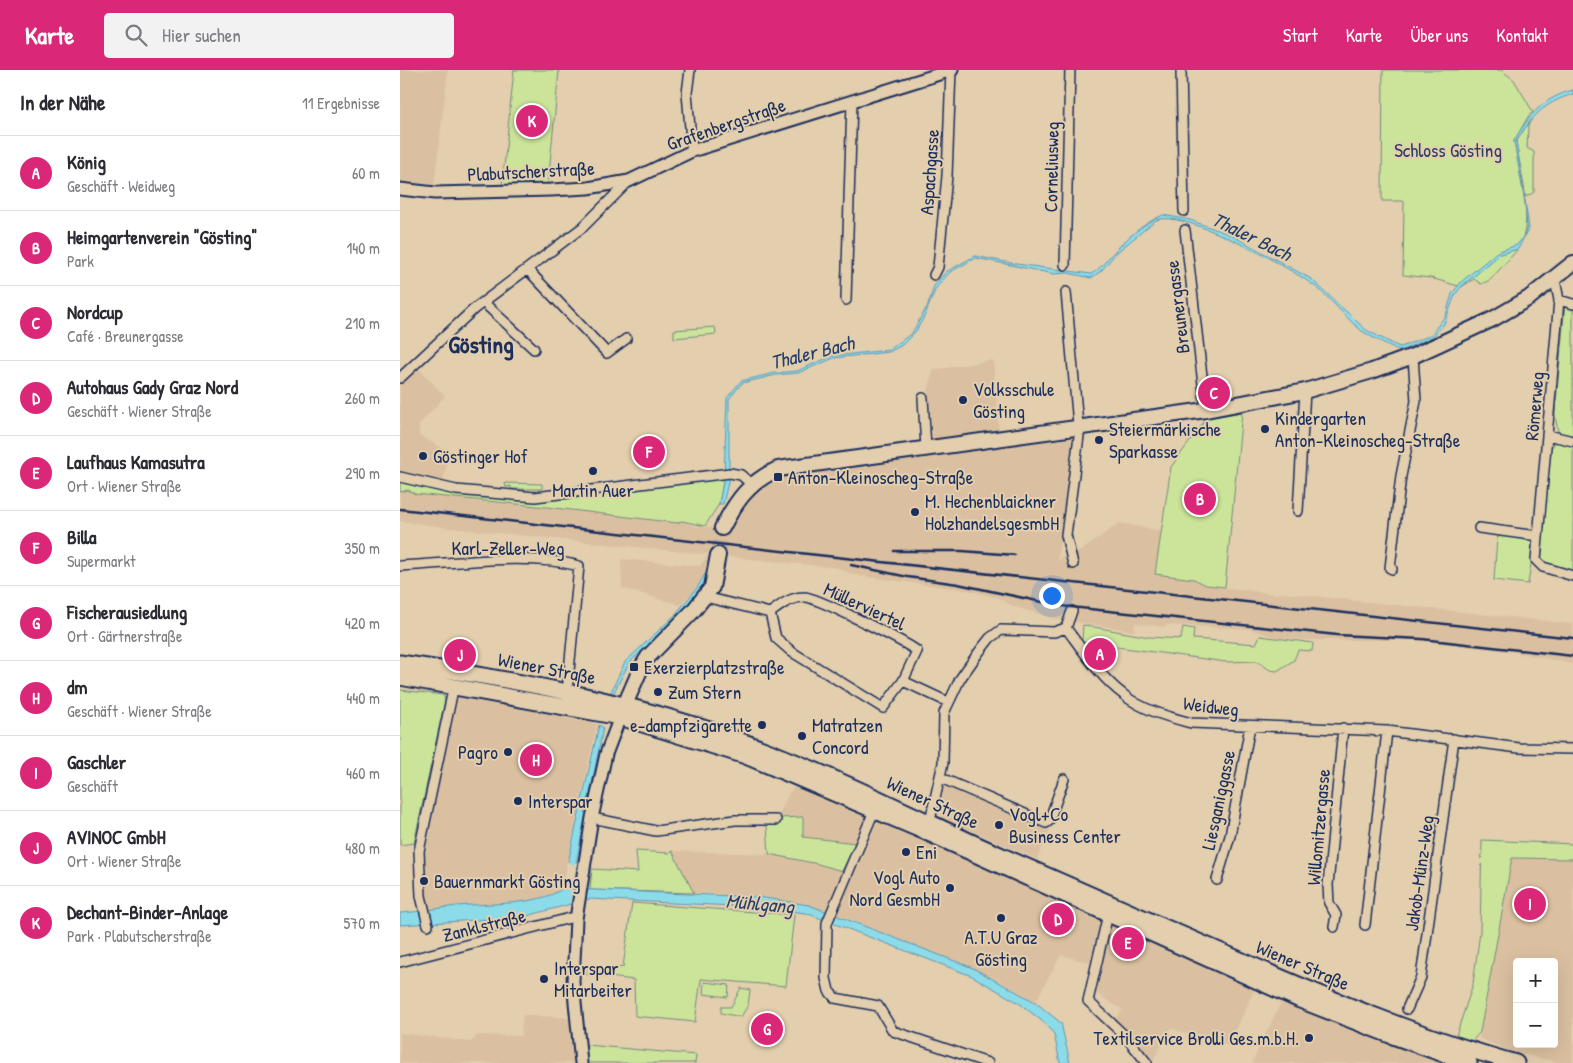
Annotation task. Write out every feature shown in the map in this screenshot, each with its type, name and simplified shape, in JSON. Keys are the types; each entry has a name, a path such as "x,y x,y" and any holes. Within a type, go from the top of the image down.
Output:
{"main road":[{"path":"722,528 748,488 778,469 1206,410 1304,391 1412,356 1508,312 1555,280 1573,263"},
{"path":"622,711 648,656 705,597 715,578 718,554"},
{"name":"Wiener Straße","path":"400,663 567,692 622,711 746,756 874,811 928,827 1394,1024 1516,1063"},
{"name":"Wiener Straße","path":"400,677 622,711 748,743 1108,914 1331,1013 1469,1063"}],"street":[{"path":"690,70 688,93 692,151"},
{"name":"Grafenbergstraße","path":"400,378 483,302 583,227 629,181 692,151 951,70"},
{"name":"Aspachgasse","path":"934,275 938,267 947,176 951,70"},
{"name":"Corneliusweg","path":"1066,265 1070,70"},
{"path":"1181,70 1184,211"},
{"path":"846,300 852,101"},
{"name":"Plabutscherstraße","path":"400,189 435,193 580,188 629,181"},
{"name":"Plabutscherstraße","path":"400,196 426,198 435,193"},
{"name":"Breunergasse","path":"1185,230 1206,410"},
{"path":"527,269 607,354 626,339"},
{"name":"Römerweg","path":"1555,280 1559,300 1536,560 1543,567 1573,576"},
{"path":"1066,292 1079,436 1066,535 1073,564"},
{"path":"1559,300 1573,304"},
{"path":"483,302 534,349"},
{"path":"1392,569 1390,568 1401,476 1416,401 1412,356"},
{"path":"1298,511 1304,391"},
{"path":"923,398 926,448"},
{"path":"1548,435 1573,441"},
{"path":"400,477 456,490 535,497 726,473 741,474 748,488"},
{"path":"1479,528 1538,536"},
{"name":"Karl-Zeller-Weg","path":"400,566 511,560 564,562 579,566 567,692"},
{"name":"Müllerviertel","path":"806,596 876,628 917,651 903,681 883,708 792,652 776,638 770,614 788,601 806,596"},
{"path":"705,597 770,614"},
{"path":"928,827 941,778 944,713 948,702 979,652 990,638 1001,630 1054,632 1066,628 1072,611"},
{"name":"Weidweg","path":"1066,628 1099,671 1125,696 1159,714 1191,723 1343,728 1387,731 1519,748 1573,749"},
{"path":"903,681 948,702"},
{"name":"Zanklstraße","path":"428,925 423,909 419,851 454,685"},
{"path":"581,1063 573,982 576,919 592,818 606,754 622,711"},
{"name":"Liesganiggasse","path":"1216,880 1230,836 1250,726"},
{"name":"Willomitzergasse","path":"1334,927 1336,915 1329,903 1328,885 1343,728"},
{"path":"1365,925 1387,731"},
{"name":"Jakob-Münz-Weg","path":"1407,1009 1421,977 1454,739"},
{"path":"941,778 1046,823 1049,821 1064,779"},
{"path":"874,811 831,909 827,923 826,978 829,991 832,995 842,1000 878,1006 893,1031 988,1063"},
{"path":"592,818 656,831 735,820 776,820"},
{"path":"1108,914 1087,1004 1126,1037 1146,1063"},
{"name":"Zanklstraße","path":"400,962 498,939 570,918 576,919"}],"shaded area":[{"path":"400,70 448,70 434,186 400,182"},
{"name":"Volksschule Gösting","path":"993,360 999,432 933,441 928,393 933,370"},
{"path":"417,367 445,396 419,425 419,435 450,453 443,480 445,492 400,481 400,384"},
{"path":"1068,437 1073,443 1057,562 1061,558 1081,551 1119,523 1162,531 1155,574 1194,579 1206,585 1275,594 1284,593 1573,624 1573,664 1514,652 1412,640 1304,640 1275,637 1250,629 1167,625 1165,627 1135,623 1134,631 1051,618 1013,606 999,598 967,590 854,575 838,568 450,528 400,521 400,492 408,490 415,494 547,507 677,523 682,521 695,526 731,529 734,519 748,499 760,488 789,474 811,468 952,454"},
{"path":"708,555 706,571 695,590 680,605 622,588 621,559 700,566"},
{"path":"400,690 443,695 452,698 467,696 597,723 562,889 556,893 522,903 455,906 427,911 418,866 425,860 423,834 414,843 426,783"},
{"name":"Vogl+Co Business Center","path":"948,783 1050,829 1037,859 942,818 940,810 944,785"},
{"path":"798,784 864,816 865,824 856,843 802,837 804,826 777,818 789,793"},
{"path":"880,821 1255,988 1229,1045 1205,1041 1171,1028 1153,1060 1114,1020 1123,1010 1086,987 1092,963 1061,955 1035,1002 995,978 834,914 871,824"},
{"path":"672,851 768,854 842,871 825,912 808,905 758,897 694,893"},
{"path":"1510,855 1573,859 1573,1063 1562,1063 1512,1052 1479,1038"},
{"path":"1281,1002 1449,1063 1252,1063"},
{"path":"523,1015 571,1018 576,1063 400,1063 400,1033 471,1042 477,1035 521,1036"}],"green space":[{"path":"514,70 559,70 548,183 533,186 502,186"},
{"name":"Schloss Gösting","path":"1383,70 1501,70 1514,80 1533,112 1529,115 1514,141 1526,211 1523,237 1517,245 1503,250 1491,258 1458,286 1431,278 1403,275 1404,201 1382,201"},
{"name":"Schloss Gösting","path":"1533,116 1528,126 1527,148 1534,152 1534,192 1526,197 1516,142"},
{"path":"1518,249 1490,280 1481,284 1474,279 1461,287 1500,254"},
{"path":"1565,305 1573,307 1573,437 1558,432 1555,414"},
{"path":"715,327 716,334 674,338 674,330"},
{"path":"1242,412 1225,587 1206,585 1194,579 1155,574 1171,467 1207,418"},
{"path":"1560,441 1573,444 1573,572 1545,563 1541,556 1550,449"},
{"path":"724,477 719,504 705,526 682,521 677,523 547,507 415,494 408,490 400,492 400,481 445,492 522,501 568,499"},
{"path":"505,483 542,484 542,489 511,489 511,486 506,487"},
{"path":"1505,534 1532,540 1534,543 1528,584 1494,580 1497,538"},
{"path":"1083,625 1149,637 1181,639 1183,627 1194,629 1193,639 1256,644 1260,636 1313,643 1312,651 1298,650 1294,660 1277,671 1270,670 1257,661 1226,662 1082,642"},
{"path":"400,690 443,695 445,700 414,843 400,845"},
{"path":"803,817 803,837 856,843 842,871 769,854 767,825 778,824 779,818"},
{"path":"1482,840 1573,844 1573,859 1512,858 1480,1032 1472,1041 1456,1036 1473,984 1480,932"},
{"path":"636,851 669,853 672,851 694,893 590,890 592,869 638,872"},
{"path":"632,903 794,915 786,986 701,979 695,1022 635,1016 634,980 586,974 586,968 614,969 623,967"},
{"path":"704,982 729,985 728,997 703,994"},
{"path":"741,988 750,990 748,1005 741,1017 721,1013 721,1007 731,1007"},
{"path":"586,1045 696,1055 695,1063 587,1063"}],"water":[{"name":"Thaler Bach","path":"1573,90 1573,94 1546,106 1539,112 1516,141 1529,228 1518,249 1500,254 1461,287 1455,295 1444,324 1432,337 1402,350 1396,349 1362,331 1316,287 1278,263 1209,230 1169,219 1156,220 1116,253 1101,271 1091,278 1068,273 1054,274 976,258 950,272 936,288 916,331 902,345 889,352 834,358 798,373 776,375 742,383 729,399 729,478 723,504 719,504 724,477 727,398 741,381 775,373 797,371 832,356 889,350 912,333 928,305 934,286 946,272 975,256 1016,264 1091,274 1136,231 1163,215 1190,220 1231,235 1311,279 1366,330 1397,346 1401,347 1431,335 1446,315 1452,294 1461,282 1497,252 1517,245 1524,236 1527,226 1525,203 1514,141 1525,123 1538,109 1562,93"},
{"path":"705,574 709,576 701,590 676,618 629,663 613,694 610,694 625,662 674,616 697,588"},
{"name":"Mühlgang","path":"599,725 603,728 571,889 758,897 809,905 973,968 1035,1002 1061,1023 1070,1063 1060,1063 1054,1034 1047,1025 1019,1003 972,976 806,913 754,907 589,899 523,917 400,925 400,913 457,906 526,901 552,894 562,889"}],"pier":[{"path":"567,861 573,865 578,861 574,887 588,888 586,902 570,903 572,885 568,883 563,886"}],"tunnel":[{"path":"718,555 722,528"}],"railway":[{"path":"400,509 1573,638"},
{"path":"894,551 962,551 1015,555"},
{"path":"851,565 908,577 958,584 1061,606 1337,635 1422,639 1573,656"}],"place":[{"name":"Dechant-Binder-Anlage","path":"532,121"},
{"name":"Nordcup","path":"1214,393"},
{"name":"Volksschule Gösting","path":"963,400"},
{"name":"Kindergarten Anton-Kleinoscheg-Straße","path":"1265,429"},
{"name":"Steiermärkische Sparkasse","path":"1099,440"},
{"name":"Billa","path":"649,452"},
{"name":"Göstinger Hof","path":"423,456"},
{"name":"Martin Auer","path":"593,471"},
{"name":"Anton-Kleinoscheg-Straße","path":"778,477"},
{"name":"Heimgartenverein \"Gösting\"","path":"1200,499"},
{"name":"M. Hechenblaickner HolzhandelsgesmbH","path":"915,512"},
{"name":"König","path":"1100,654"},
{"name":"AVINOC GmbH","path":"460,655"},
{"name":"Exerzierplatzstraße","path":"634,667"},
{"name":"Zum Stern","path":"658,692"},
{"name":"e-dampfzigarette","path":"762,725"},
{"name":"Matratzen Concord","path":"802,736"},
{"name":"Pagro","path":"508,752"},
{"name":"dm","path":"536,760"},
{"name":"Interspar","path":"518,801"},
{"name":"Vogl+Co Business Center","path":"999,825"},
{"name":"Eni","path":"906,852"},
{"name":"Bauernmarkt Gösting","path":"424,881"},
{"name":"Vogl Auto Nord GesmbH","path":"950,888"},
{"name":"Gaschler","path":"1530,904"},
{"name":"A.T.U Graz Gösting","path":"1001,918"},
{"name":"Autohaus Gady Graz Nord","path":"1058,919"},
{"name":"Laufhaus Kamasutra","path":"1128,943"},
{"name":"Interspar Mitarbeiter","path":"544,979"},
{"name":"Fischerausiedlung","path":"767,1029"},
{"name":"Textilservice Brolli Ges.m.b.H.","path":"1309,1038"}],"district":[{"name":"Gösting","path":"481,344"}]}
